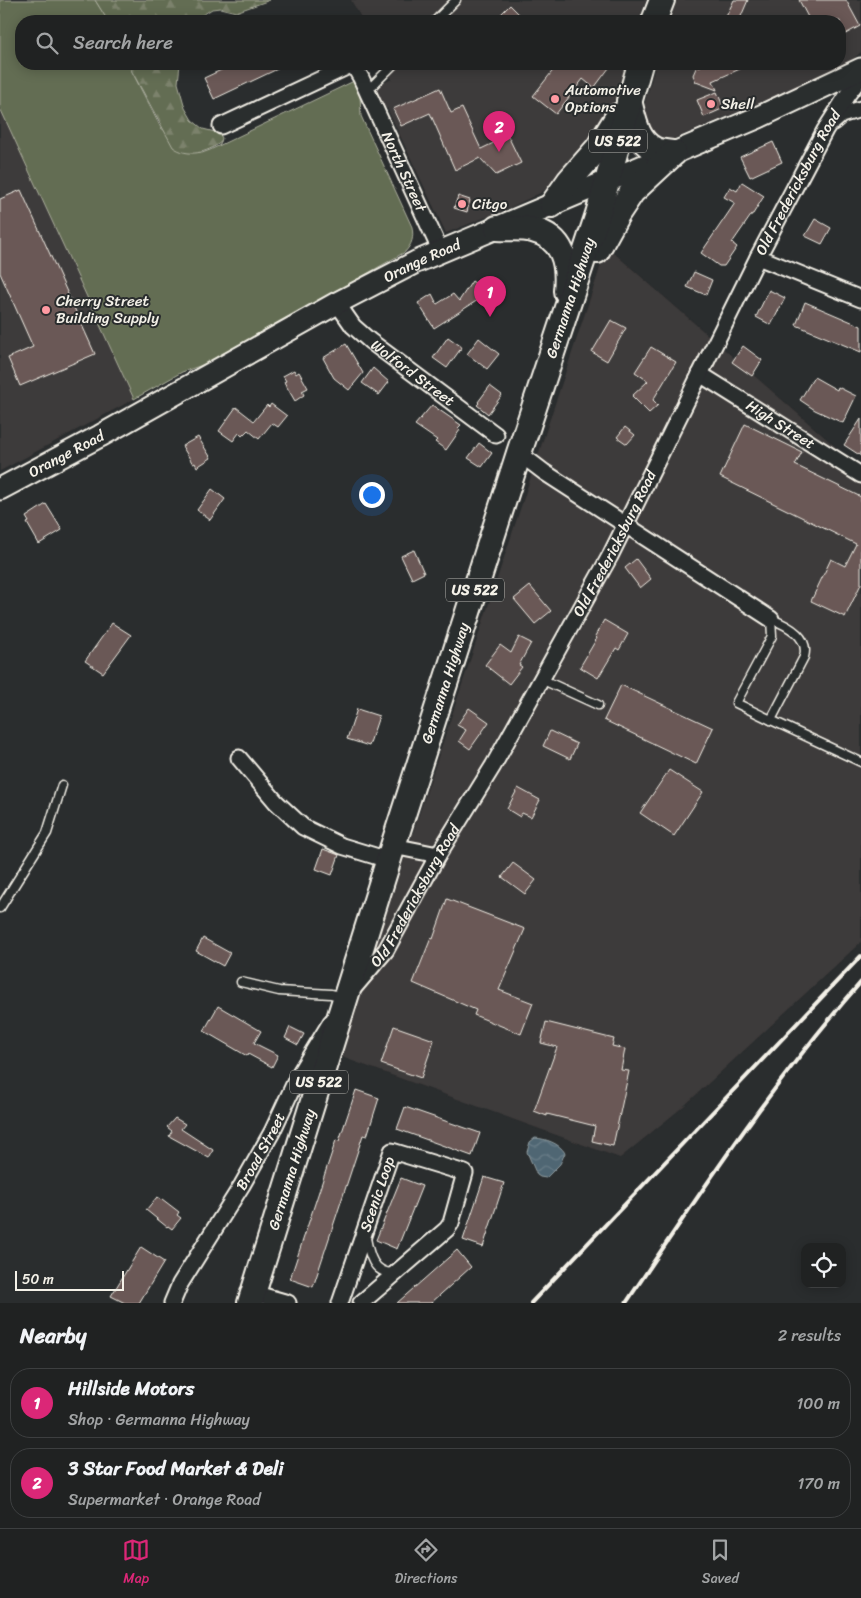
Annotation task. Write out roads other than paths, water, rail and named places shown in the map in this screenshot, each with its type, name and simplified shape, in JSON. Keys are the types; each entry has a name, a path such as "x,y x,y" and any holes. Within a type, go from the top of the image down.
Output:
{"main road":[{"path":"656,15 662,0"},
{"name":"Orange Road","path":"0,489 100,436 337,303 416,262 759,117 861,69"},
{"name":"Germanna Highway","path":"251,1298 391,853 607,182 638,70"},
{"path":"630,101 636,129 644,141 655,150 674,153"},
{"path":"552,205 569,181 598,148 630,101"},
{"path":"563,320 606,233 618,213 632,192 674,153"},
{"path":"498,228 531,229 543,233 553,240 562,251 567,265 568,277 563,320"}],"street":[{"path":"221,126 340,70"},
{"name":"North Street","path":"356,70 441,252"},
{"name":"Old Fredericksburg Road","path":"346,997 386,950 438,855 493,766 610,556 758,257 825,130 861,77"},
{"path":"825,130 841,116 861,108"},
{"path":"758,257 861,299"},
{"name":"Wolford Street","path":"337,303 353,326 370,341 496,435"},
{"name":"High Street","path":"700,374 861,475"},
{"path":"519,453 544,472 771,619"},
{"path":"239,758 276,802 303,827 342,846 391,853 438,855"},
{"name":"Broad Street","path":"172,1303 180,1284 242,1185 272,1132 298,1076 346,997"},
{"name":"Scenic Loop","path":"340,1303 392,1151 465,1173 450,1226 361,1303"},
{"path":"251,1298 288,1303"}],"lane":[{"path":"441,15 456,0"},
{"path":"367,91 388,70"},
{"path":"771,720 804,657 805,648 797,634 781,623 771,619 772,636 736,703 771,720 861,762"},
{"path":"541,678 598,705"},
{"path":"0,908 47,834 62,785"},
{"path":"241,982 279,991 331,994 346,997"},
{"path":"365,1231 369,1255 374,1263 382,1271 397,1273"}],"water":[{"path":"535,1138 552,1142 565,1153 560,1164 546,1178 537,1175 527,1152 530,1142"}],"railway":[{"path":"531,1303 861,956"},
{"path":"626,1303 767,1099 861,982"}],"place":[{"name":"Automotive Options","path":"555,99"},
{"name":"Shell","path":"711,104"},
{"name":"3 Star Food Market & Deli","path":"499,152"},
{"name":"Citgo","path":"462,204"},
{"name":"Cherry Street Building Supply","path":"46,310"},
{"name":"Hillside Motors","path":"490,317"}]}
